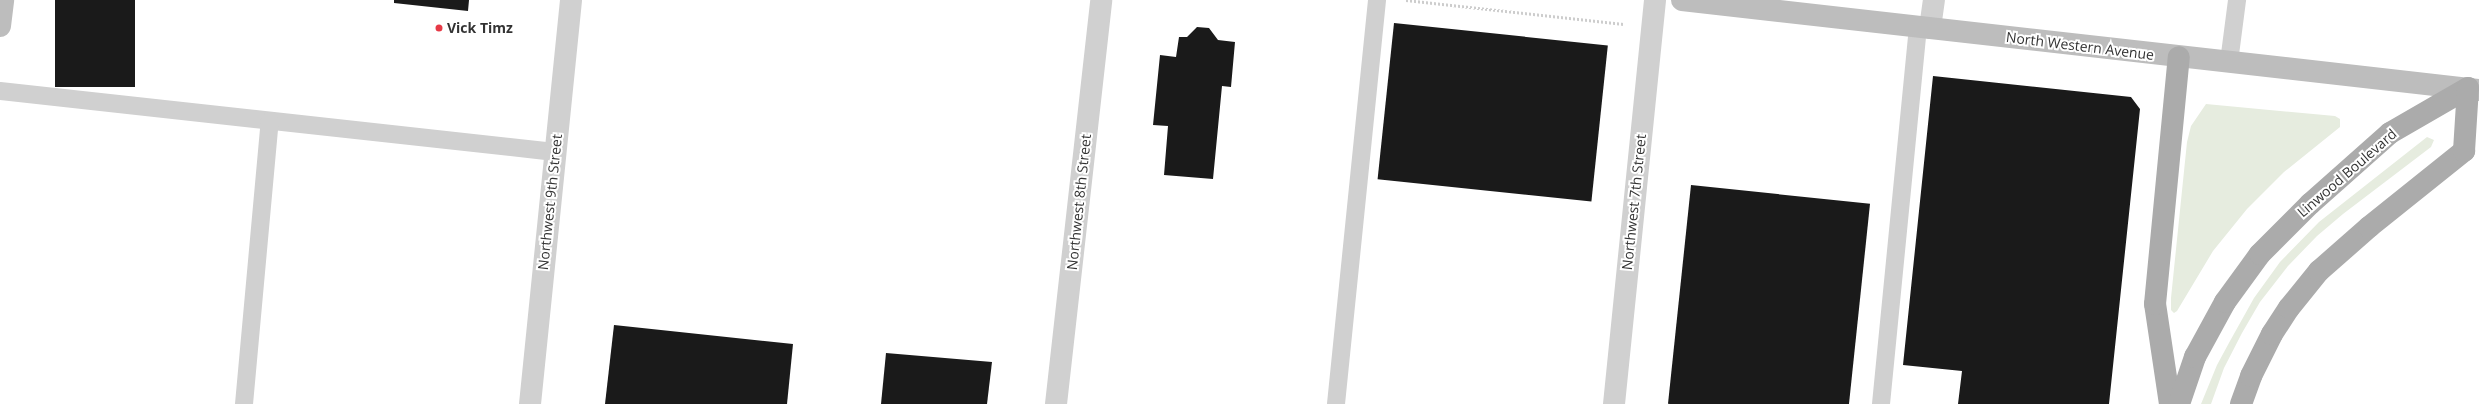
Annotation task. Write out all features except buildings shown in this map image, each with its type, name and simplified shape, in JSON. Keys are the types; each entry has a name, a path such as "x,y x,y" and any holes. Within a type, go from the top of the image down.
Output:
{"main road":[{"name":"North Western Avenue","path":"1682,0 2179,57 2475,84"},
{"path":"2170,404 2155,304 2179,57"},
{"path":"2240,404 2251,376 2272,334 2289,308 2319,271 2369,227 2464,151 2475,84"},
{"name":"Linwood Boulevard","path":"2179,404 2195,357 2225,302 2260,254 2310,204 2390,133 2475,84"}],"street":[{"name":"Northwest 9th Street","path":"530,404 571,0"},
{"name":"Northwest 8th Street","path":"1056,404 1100,0"},
{"name":"Northwest 7th Street","path":"1614,404 1655,0"},
{"path":"1924,27 1934,0"}],"lane":[{"path":"1336,404 1377,0"},
{"path":"2229,62 2237,0"},
{"path":"1881,404 1924,27"},
{"path":"0,91 555,152"},
{"path":"244,404 270,121"}],"shaded area":[{"path":"2206,104 2335,116 2340,119 2340,127 2284,172 2247,209 2213,251 2177,311 2174,313 2171,310 2171,298 2187,142 2191,126"},
{"path":"2427,137 2434,140 2431,147 2343,214 2317,236 2288,266 2260,302 2242,333 2224,368 2211,404 2201,404 2217,365 2230,341 2254,298 2280,262 2319,222"}],"place":[{"name":"Vick Timz","path":"439,28"}]}
